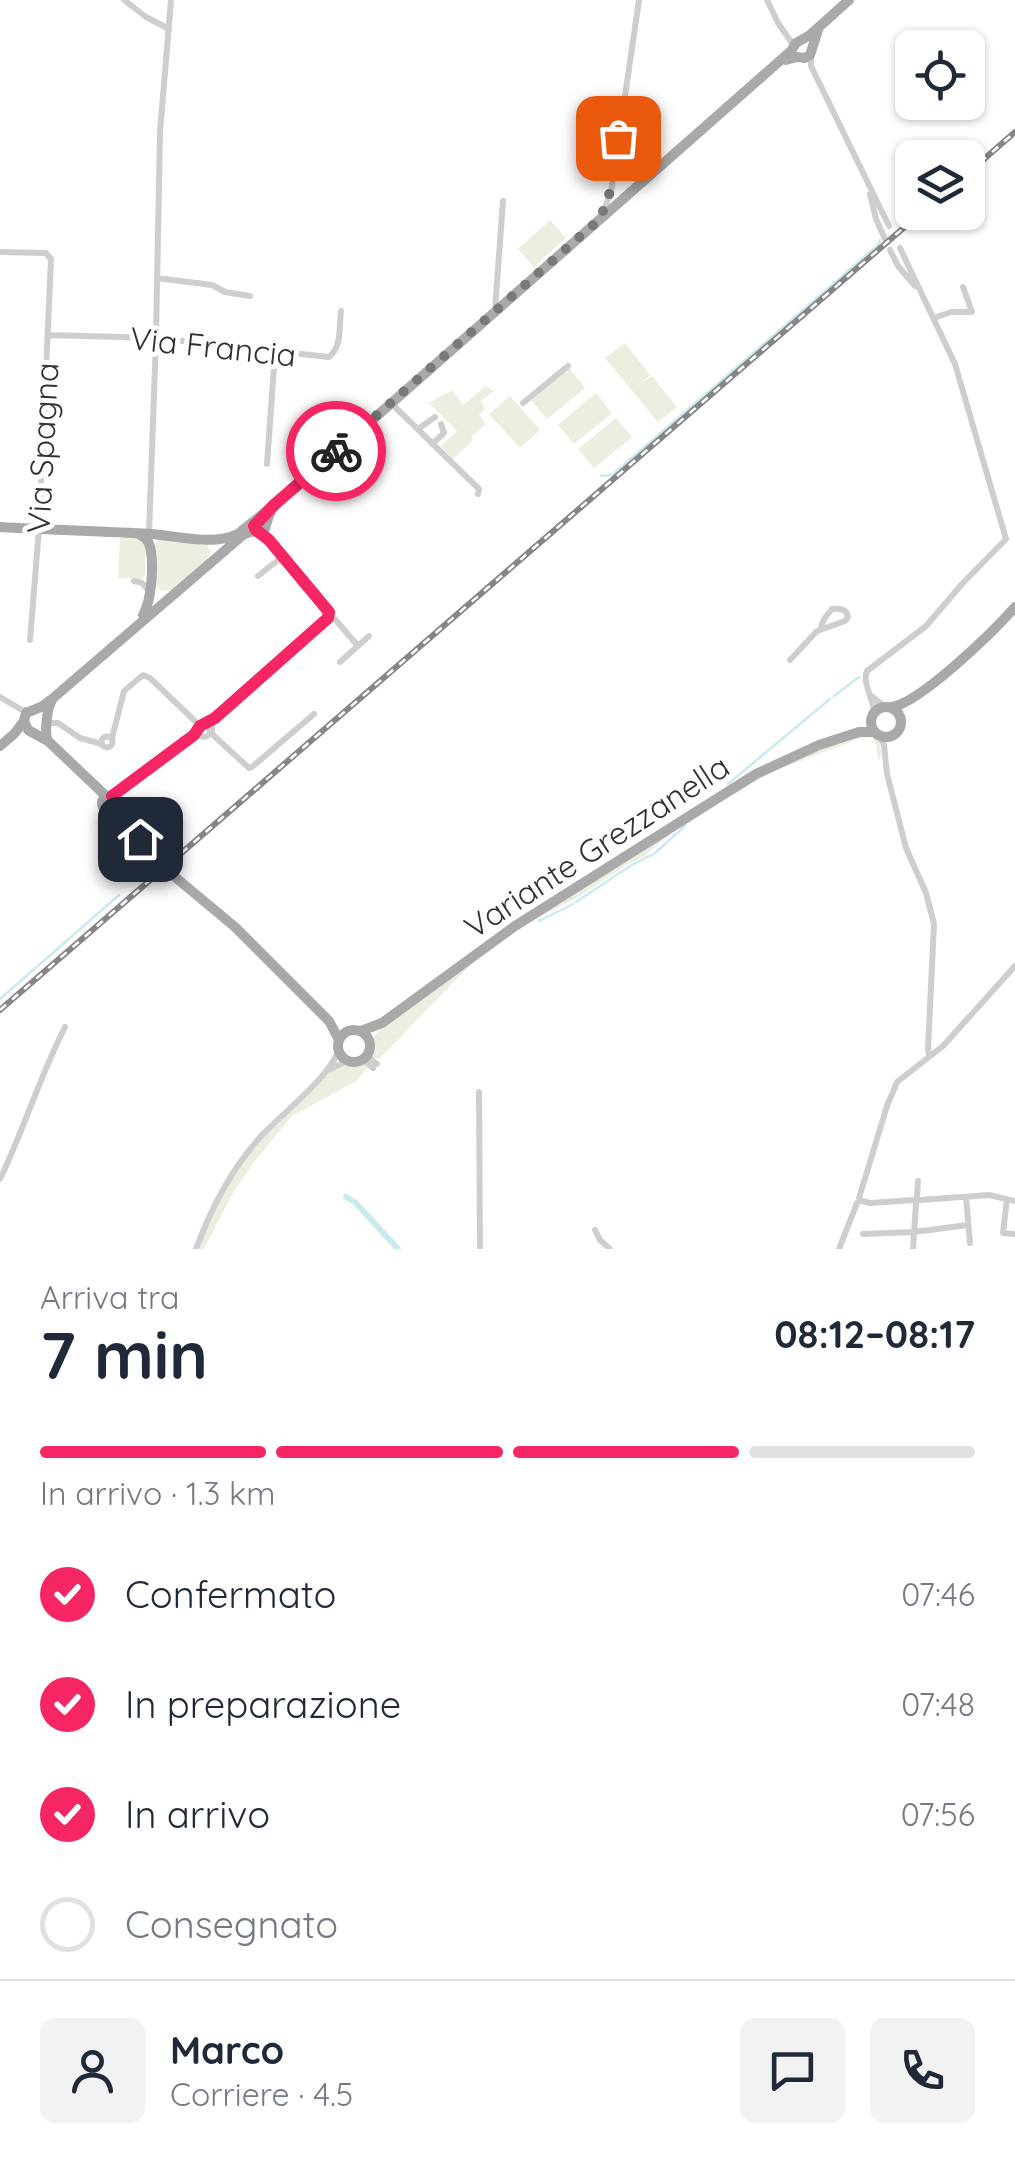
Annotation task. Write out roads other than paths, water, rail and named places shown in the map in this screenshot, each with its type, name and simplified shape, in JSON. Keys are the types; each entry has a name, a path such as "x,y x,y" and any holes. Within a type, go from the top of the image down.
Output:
{"main road":[{"path":"0,526 202,539 229,538 260,529 274,505 600,219 614,199 776,63 801,50 849,0"},
{"path":"0,746 242,535 260,529 274,505"},
{"path":"132,629 146,612 151,589 147,537"},
{"path":"202,539 212,549 209,564"},
{"path":"151,589 175,592"},
{"name":"Variante Grezzanella","path":"339,1045 355,1031 382,1023 515,926 756,774 852,734 880,711 914,699 979,644 1015,607"},
{"name":"Variante Grezzanella","path":"852,734 881,735 899,730 901,718 914,699"},
{"path":"881,735 880,711 897,711 901,718"},
{"path":"34,720 48,742 111,801 156,858"},
{"path":"169,872 222,914 329,1021 348,1060"},
{"path":"329,1021 355,1031 366,1051"},
{"name":"Variante Grezzanella","path":"348,1060 366,1051 382,1023"}],"street":[{"path":"124,0 169,29"},
{"path":"147,537 160,132 171,0"},
{"path":"614,199 639,0"},
{"path":"767,0 778,23 801,50 889,226"},
{"path":"864,174 885,239"},
{"path":"495,311 503,201"},
{"path":"880,711 865,679 867,670 926,626 1006,539 955,364 900,248"},
{"path":"890,250 898,266 921,292"},
{"name":"Via Spagna","path":"0,252 50,255 39,529 30,640"},
{"path":"157,278 212,285 225,292 250,296"},
{"path":"934,318 952,312 972,312 962,287"},
{"name":"Via Francia","path":"48,334 156,338 328,357 338,343 340,312"},
{"path":"267,464 275,353"},
{"path":"524,404 568,366"},
{"path":"393,400 396,408 479,490 478,494"},
{"path":"418,429 435,417"},
{"path":"432,444 444,433 441,424"},
{"path":"260,529 358,646"},
{"path":"258,576 282,557"},
{"path":"134,581 151,589"},
{"path":"111,801 204,729 330,616"},
{"path":"790,660 820,630"},
{"path":"340,662 370,636"},
{"path":"0,697 34,720 56,722 80,738 102,739 125,688 143,675 248,768 314,714"},
{"path":"881,735 906,848 934,924 928,1048 932,1054"},
{"path":"111,801 126,804 128,817 162,857 144,878"},
{"path":"839,1249 859,1201 892,1092 904,1074 932,1054 1015,966"},
{"path":"0,1179 65,1027"},
{"name":"Variante Grezzanella","path":"196,1249 218,1198 245,1156 326,1072 336,1060 339,1045"},
{"path":"366,1051 375,1066"},
{"name":"Variante Grezzanella","path":"326,1072 348,1060"},
{"path":"480,1092 480,1249"},
{"path":"914,1249 918,1181"},
{"path":"859,1201 989,1196 1011,1200 1003,1233 1015,1234"},
{"path":"966,1197 970,1243"},
{"path":"863,1234 968,1225"},
{"path":"595,1230 610,1249"}],"waterway":[{"path":"601,476 612,475 880,240"},
{"path":"834,696 859,677"},
{"path":"728,784 830,699"},
{"path":"576,902 655,853 685,826"},
{"path":"0,999 119,895"},
{"path":"539,921 573,904"},
{"path":"346,1197 398,1249"}],"railway":[{"path":"985,158 1015,132"},
{"path":"0,1010 901,230"}]}
